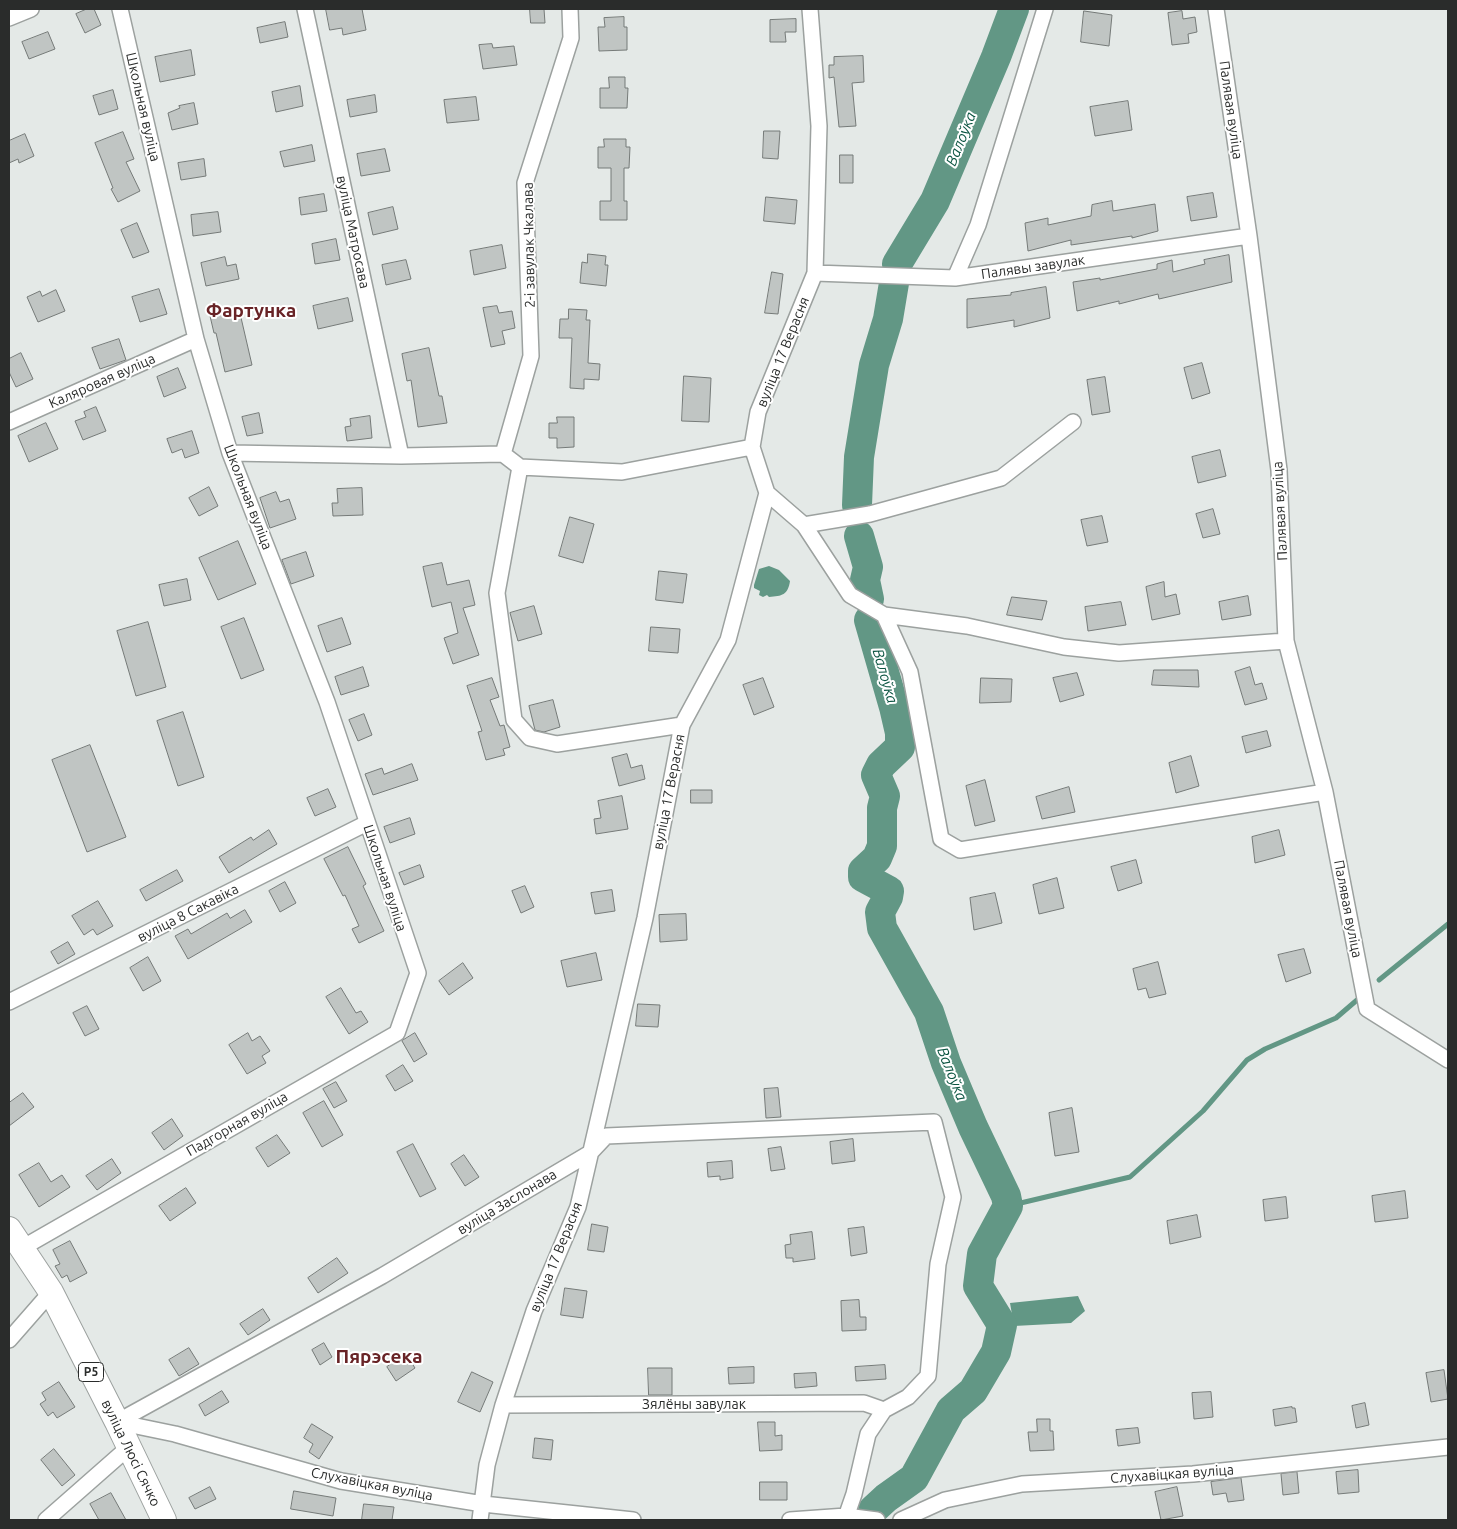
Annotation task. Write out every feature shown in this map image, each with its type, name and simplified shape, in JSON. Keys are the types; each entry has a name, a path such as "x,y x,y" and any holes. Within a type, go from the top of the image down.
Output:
{"main road":[{"name":"вуліца Люсі Сячко","path":"15,1238 51,1292 164,1520"}],"street":[{"path":"9,18 31,9"},
{"name":"Школьная вуліца","path":"120,9 196,339 230,453 327,702 418,973"},
{"name":"вуліца Матросава","path":"304,9 401,456"},
{"name":"2-і завулак Чкалава","path":"503,454 531,356 525,183 571,38 570,9"},
{"name":"вуліца 17 Верасня","path":"480,1520 487,1465 502,1405 534,1311 578,1207 645,918 682,725 728,640 767,493 752,447 758,412 815,273 820,126 810,9"},
{"path":"955,278 978,226 1045,9"},
{"name":"Палявая вуліца","path":"1216,9 1249,236 1279,470 1286,641 1325,792 1367,1009 1448,1060"},
{"name":"Палявы завулак","path":"815,273 955,278 1249,236"},
{"name":"Каляровая вуліца","path":"9,422 196,339"},
{"path":"804,525 870,514 1001,478 1073,422"},
{"path":"230,453 401,456 503,454 520,467 622,472 752,447"},
{"path":"520,467 497,593 514,720 530,738 557,744 682,725"},
{"path":"767,493 804,525 850,595 884,616 968,626 1064,646 1119,653 1286,641"},
{"path":"884,616 910,672 941,839 960,850 1325,792"},
{"name":"вуліца 8 Сакавіка","path":"9,1002 367,823"},
{"name":"Падгорная вуліца","path":"15,1238 397,1033 418,973"},
{"name":"вуліца Заслонава","path":"117,1422 382,1276 590,1153 606,1136 934,1122 953,1197 938,1264 928,1376 908,1397 884,1410"},
{"path":"9,1340 51,1292"},
{"name":"Зялёны завулак","path":"502,1405 864,1402 884,1410"},
{"path":"846,1518 854,1494 868,1434 884,1410"},
{"name":"Слухавіцкая вуліца","path":"117,1422 175,1434 340,1481 483,1504 633,1520"},
{"path":"46,1520 129,1447"},
{"name":"Слухавіцкая вуліца","path":"901,1520 945,1500 1022,1484 1193,1474 1448,1447"},
{"path":"790,1520 846,1518 877,1520"}],"shaded area":[{"path":"769,566 779,570 790,581 788,589 784,594 763,597 759,595 760,591 754,588 759,569"},
{"path":"1078,1296 1085,1311 1071,1323 1014,1326 1010,1303"}],"building":[{"path":"87,9 94,9 101,25 85,33 76,14"},
{"path":"326,9 362,9 366,30 343,35 342,28 330,30"},
{"path":"530,9 544,9 545,23 531,23"},
{"path":"1084,11 1112,15 1109,46 1081,42"},
{"path":"1182,11 1183,19 1195,17 1197,32 1188,34 1189,43 1172,45 1168,13"},
{"path":"624,17 624,27 627,27 627,50 599,51 598,27 605,27 604,18"},
{"path":"796,19 796,32 785,32 786,42 770,42 770,20"},
{"path":"285,22 288,37 260,43 257,28"},
{"path":"48,32 55,49 29,59 22,42"},
{"path":"492,44 493,48 514,46 517,65 483,69 479,45"},
{"path":"191,50 195,75 160,82 155,57"},
{"path":"863,56 864,82 852,83 856,126 839,127 834,77 829,78 829,65 834,65 834,57"},
{"path":"609,77 625,77 625,88 628,88 627,108 600,108 600,88 609,88"},
{"path":"300,86 303,106 276,112 272,92"},
{"path":"113,90 118,109 99,115 93,96"},
{"path":"375,95 377,112 350,117 347,100"},
{"path":"476,97 479,120 447,123 444,100"},
{"path":"1128,101 1132,130 1095,136 1090,107"},
{"path":"194,103 198,124 172,130 168,113 180,108 179,106"},
{"path":"764,131 780,131 778,159 763,158"},
{"path":"123,132 134,159 126,162 140,191 118,202 111,189 113,188 95,143"},
{"path":"25,134 34,156 19,163 18,159 9,163 9,141"},
{"path":"604,139 626,139 626,147 630,147 629,168 624,168 624,201 627,201 627,220 600,220 600,201 611,201 611,168 598,168 598,147 604,147"},
{"path":"312,145 315,161 284,167 280,152"},
{"path":"385,149 390,171 361,176 357,154"},
{"path":"840,155 853,155 853,183 840,183"},
{"path":"204,159 206,176 181,180 178,163"},
{"path":"1213,193 1217,217 1191,221 1187,197"},
{"path":"324,194 327,211 301,215 299,198"},
{"path":"766,197 797,200 795,224 764,221"},
{"path":"1112,201 1113,211 1155,204 1158,231 1132,238 1132,236 1071,245 1071,240 1028,251 1025,223 1048,218 1048,225 1091,216 1092,205"},
{"path":"393,207 398,229 373,235 368,213"},
{"path":"218,212 221,232 193,236 191,215"},
{"path":"137,223 149,252 133,258 121,230"},
{"path":"336,239 340,260 315,264 312,244"},
{"path":"502,245 506,268 474,275 470,251"},
{"path":"588,254 606,256 605,265 608,265 606,286 580,283 582,262 587,263"},
{"path":"1229,255 1232,282 1159,299 1158,294 1119,304 1119,301 1077,311 1073,282 1100,278 1100,280 1157,269 1157,264 1172,260 1173,272 1205,264 1204,260"},
{"path":"225,257 227,266 236,264 239,279 206,286 201,263"},
{"path":"406,260 411,279 386,285 382,265"},
{"path":"772,272 783,274 778,314 765,313"},
{"path":"1046,287 1050,318 1014,327 1014,320 967,328 967,299 1011,295 1011,293"},
{"path":"159,289 167,314 140,322 132,297"},
{"path":"56,290 65,311 38,322 27,297 40,291 42,296"},
{"path":"348,298 353,321 318,329 313,306"},
{"path":"497,306 499,313 512,311 515,328 502,331 505,344 491,347 483,308"},
{"path":"239,309 252,365 225,372 210,316"},
{"path":"569,309 587,310 586,320 590,320 588,363 600,364 599,380 584,379 584,389 570,388 572,338 559,338 560,319 568,319"},
{"path":"119,339 126,360 100,369 92,348"},
{"path":"429,348 447,423 418,427 411,380 407,381 402,354"},
{"path":"21,353 33,379 16,387 9,372 9,359"},
{"path":"1202,363 1210,393 1192,399 1184,368"},
{"path":"178,368 186,388 164,397 157,377"},
{"path":"684,376 711,378 709,422 682,421"},
{"path":"1105,377 1110,412 1092,415 1087,380"},
{"path":"96,407 106,431 83,440 75,421 86,417 84,412"},
{"path":"259,413 263,433 247,436 242,417"},
{"path":"370,416 372,438 347,441 345,427 351,426 350,419"},
{"path":"557,417 574,417 574,447 557,448 557,438 549,438 549,423 557,423"},
{"path":"46,423 58,449 29,462 18,436"},
{"path":"192,431 199,453 185,458 182,449 172,453 167,439"},
{"path":"1220,450 1226,476 1198,483 1192,457"},
{"path":"209,487 218,506 199,516 189,498"},
{"path":"362,488 363,515 333,516 332,503 338,503 337,489"},
{"path":"276,492 280,502 289,499 296,519 270,528 260,498"},
{"path":"1213,509 1220,534 1203,538 1196,514"},
{"path":"1102,516 1108,542 1087,546 1081,520"},
{"path":"570,517 594,524 583,563 559,556"},
{"path":"238,541 256,584 218,600 199,558"},
{"path":"306,552 314,576 291,584 282,560"},
{"path":"442,563 447,585 469,580 475,605 463,608 479,655 453,664 444,638 458,633 451,602 432,607 423,567"},
{"path":"659,571 687,574 683,603 656,600"},
{"path":"187,579 191,600 164,606 159,585"},
{"path":"1164,582 1165,597 1176,594 1180,614 1152,620 1146,587"},
{"path":"1248,596 1251,615 1222,620 1219,602"},
{"path":"1012,597 1047,601 1042,620 1007,615"},
{"path":"1121,602 1126,625 1088,631 1085,607"},
{"path":"534,606 542,634 518,641 510,613"},
{"path":"244,618 264,670 241,679 221,627"},
{"path":"342,618 351,644 327,652 318,626"},
{"path":"148,622 166,687 136,696 117,631"},
{"path":"651,627 680,629 678,653 649,651"},
{"path":"363,667 369,686 341,695 335,677"},
{"path":"1250,667 1255,685 1262,683 1267,699 1245,705 1235,672"},
{"path":"1154,670 1198,670 1199,687 1152,685"},
{"path":"1077,673 1084,695 1060,702 1053,678"},
{"path":"492,678 499,697 490,700 500,726 504,725 510,747 503,749 505,755 486,760 478,732 482,731 467,686"},
{"path":"763,678 774,707 754,715 743,685"},
{"path":"981,678 1012,679 1011,702 980,703"},
{"path":"553,700 560,727 544,732 535,730 529,706"},
{"path":"183,712 204,777 178,786 157,721"},
{"path":"364,714 372,735 358,741 349,720"},
{"path":"1267,731 1271,746 1246,753 1242,737"},
{"path":"90,745 126,837 87,852 52,760"},
{"path":"627,754 631,768 642,765 645,779 619,786 612,758"},
{"path":"1191,756 1199,786 1176,793 1169,763"},
{"path":"412,764 418,780 373,795 365,774 382,768 384,774"},
{"path":"985,780 995,821 975,826 966,786"},
{"path":"1069,787 1075,812 1042,819 1036,797"},
{"path":"328,789 336,807 315,816 307,798"},
{"path":"691,790 712,790 712,803 691,803"},
{"path":"622,796 628,829 596,834 594,819 601,818 598,801"},
{"path":"410,818 415,834 390,843 384,827"},
{"path":"269,830 277,844 229,873 219,857 251,837 253,840"},
{"path":"1279,830 1285,855 1255,863 1252,837"},
{"path":"348,847 366,884 363,886 384,931 359,943 352,929 359,926 345,895 343,896 324,859"},
{"path":"1136,860 1142,883 1118,891 1111,867"},
{"path":"420,865 424,877 404,885 399,873"},
{"path":"177,870 183,881 146,901 140,890"},
{"path":"1057,878 1064,908 1039,914 1033,885"},
{"path":"285,882 296,903 280,912 269,891"},
{"path":"525,886 534,907 521,913 512,891"},
{"path":"612,890 615,911 595,914 591,893"},
{"path":"995,893 1002,923 974,930 970,898"},
{"path":"98,901 113,926 97,935 93,929 84,935 72,916"},
{"path":"245,910 252,922 188,959 175,936 188,929 191,934 227,913 230,918"},
{"path":"686,914 687,940 660,942 659,915"},
{"path":"68,942 75,954 58,964 51,952"},
{"path":"1304,949 1311,973 1286,982 1278,955"},
{"path":"596,953 602,980 567,987 561,961"},
{"path":"148,957 161,981 143,991 130,968"},
{"path":"1158,962 1166,994 1149,998 1146,988 1138,990 1133,969"},
{"path":"463,963 473,978 449,995 439,981"},
{"path":"341,988 356,1013 361,1011 368,1022 349,1034 326,997"},
{"path":"638,1004 660,1005 658,1027 636,1026"},
{"path":"87,1006 99,1029 85,1036 73,1013"},
{"path":"248,1033 252,1041 260,1036 270,1051 262,1056 266,1063 247,1074 229,1045"},
{"path":"415,1033 427,1054 414,1062 402,1041"},
{"path":"403,1065 413,1081 395,1091 386,1076"},
{"path":"336,1082 347,1101 334,1108 323,1089"},
{"path":"778,1088 781,1117 766,1118 764,1089"},
{"path":"23,1093 34,1107 9,1126 9,1103"},
{"path":"324,1101 343,1135 322,1147 303,1113"},
{"path":"1072,1108 1079,1152 1055,1156 1049,1113"},
{"path":"172,1119 183,1136 164,1150 152,1133"},
{"path":"277,1135 290,1153 268,1167 256,1148"},
{"path":"853,1139 855,1161 832,1164 830,1142"},
{"path":"413,1144 436,1189 420,1197 397,1152"},
{"path":"781,1147 785,1169 771,1171 768,1149"},
{"path":"464,1155 479,1177 465,1186 451,1164"},
{"path":"112,1159 121,1173 97,1190 86,1176"},
{"path":"732,1161 733,1178 720,1180 720,1176 708,1177 707,1163"},
{"path":"39,1163 51,1182 62,1175 70,1187 39,1207 19,1175"},
{"path":"186,1188 196,1203 170,1221 159,1206"},
{"path":"1405,1191 1408,1218 1375,1222 1372,1196"},
{"path":"1286,1197 1288,1218 1265,1221 1263,1200"},
{"path":"1197,1215 1201,1237 1170,1244 1167,1221"},
{"path":"592,1224 608,1227 604,1252 588,1250"},
{"path":"864,1227 867,1253 851,1256 848,1229"},
{"path":"812,1232 815,1259 793,1262 793,1258 786,1258 785,1245 791,1244 790,1235"},
{"path":"70,1241 87,1273 70,1282 67,1275 62,1278 55,1266 60,1264 53,1250"},
{"path":"337,1258 348,1273 318,1293 308,1278"},
{"path":"565,1288 587,1291 583,1318 561,1315"},
{"path":"859,1300 860,1317 866,1317 866,1330 842,1331 841,1301"},
{"path":"263,1309 270,1320 248,1335 240,1324"},
{"path":"324,1343 332,1357 320,1365 312,1350"},
{"path":"189,1348 199,1364 179,1376 169,1360"},
{"path":"406,1354 415,1368 396,1381 387,1367"},
{"path":"885,1365 886,1379 856,1381 855,1367"},
{"path":"754,1367 754,1383 729,1384 728,1368"},
{"path":"648,1368 672,1368 672,1395 649,1395"},
{"path":"1444,1370 1448,1399 1431,1402 1426,1373"},
{"path":"472,1372 493,1382 480,1412 458,1402"},
{"path":"816,1373 817,1386 795,1388 794,1374"},
{"path":"59,1382 75,1407 57,1418 53,1412 48,1416 40,1404 46,1400 42,1393"},
{"path":"222,1391 229,1402 205,1416 199,1405"},
{"path":"1211,1392 1213,1417 1194,1419 1192,1393"},
{"path":"1365,1403 1369,1425 1356,1428 1352,1406"},
{"path":"1295,1408 1297,1422 1275,1426 1273,1410"},
{"path":"1037,1419 1050,1419 1050,1431 1053,1431 1054,1450 1030,1451 1028,1432 1037,1432"},
{"path":"758,1422 775,1422 775,1436 782,1435 782,1450 760,1451"},
{"path":"312,1424 333,1437 319,1459 309,1452 313,1444 304,1438"},
{"path":"1138,1428 1140,1443 1118,1446 1116,1430"},
{"path":"535,1438 553,1440 551,1460 533,1458"},
{"path":"54,1449 75,1475 62,1486 41,1460"},
{"path":"1358,1470 1359,1492 1338,1494 1336,1472"},
{"path":"1297,1472 1299,1493 1283,1495 1281,1474"},
{"path":"1241,1478 1244,1500 1228,1502 1226,1493 1213,1495 1211,1482"},
{"path":"760,1482 787,1482 787,1500 760,1500"},
{"path":"210,1487 216,1499 195,1509 189,1498"},
{"path":"1177,1487 1183,1516 1161,1520 1155,1492"},
{"path":"294,1491 336,1498 333,1516 291,1509"},
{"path":"111,1493 126,1520 99,1520 90,1504"},
{"path":"364,1504 394,1507 392,1520 362,1520"}],"waterway":[{"name":"Валоўка","path":"897,264 935,201 996,57 1014,9"},
{"name":"Валоўка","path":"857,505 859,457 874,365 888,319 894,283"},
{"name":"Валоўка","path":"859,536 868,567 865,580 869,599"},
{"name":"Валоўка","path":"869,620 894,707 900,733 900,747 881,765 876,775 885,796 882,808 882,846 877,858 863,871 863,877 889,891 880,912 882,928 929,1012 946,1063 973,1127 1006,1196 1008,1206 982,1254 978,1286 1002,1325 996,1352 973,1391 951,1410 914,1478 873,1510"},
{"path":"1379,980 1448,924"},
{"path":"1008,1206 1130,1177 1203,1111 1247,1060 1265,1049 1336,1018 1357,1000"}],"district":[{"name":"Фартунка","path":"251,311"},
{"name":"Пярэсека","path":"379,1357"}]}
